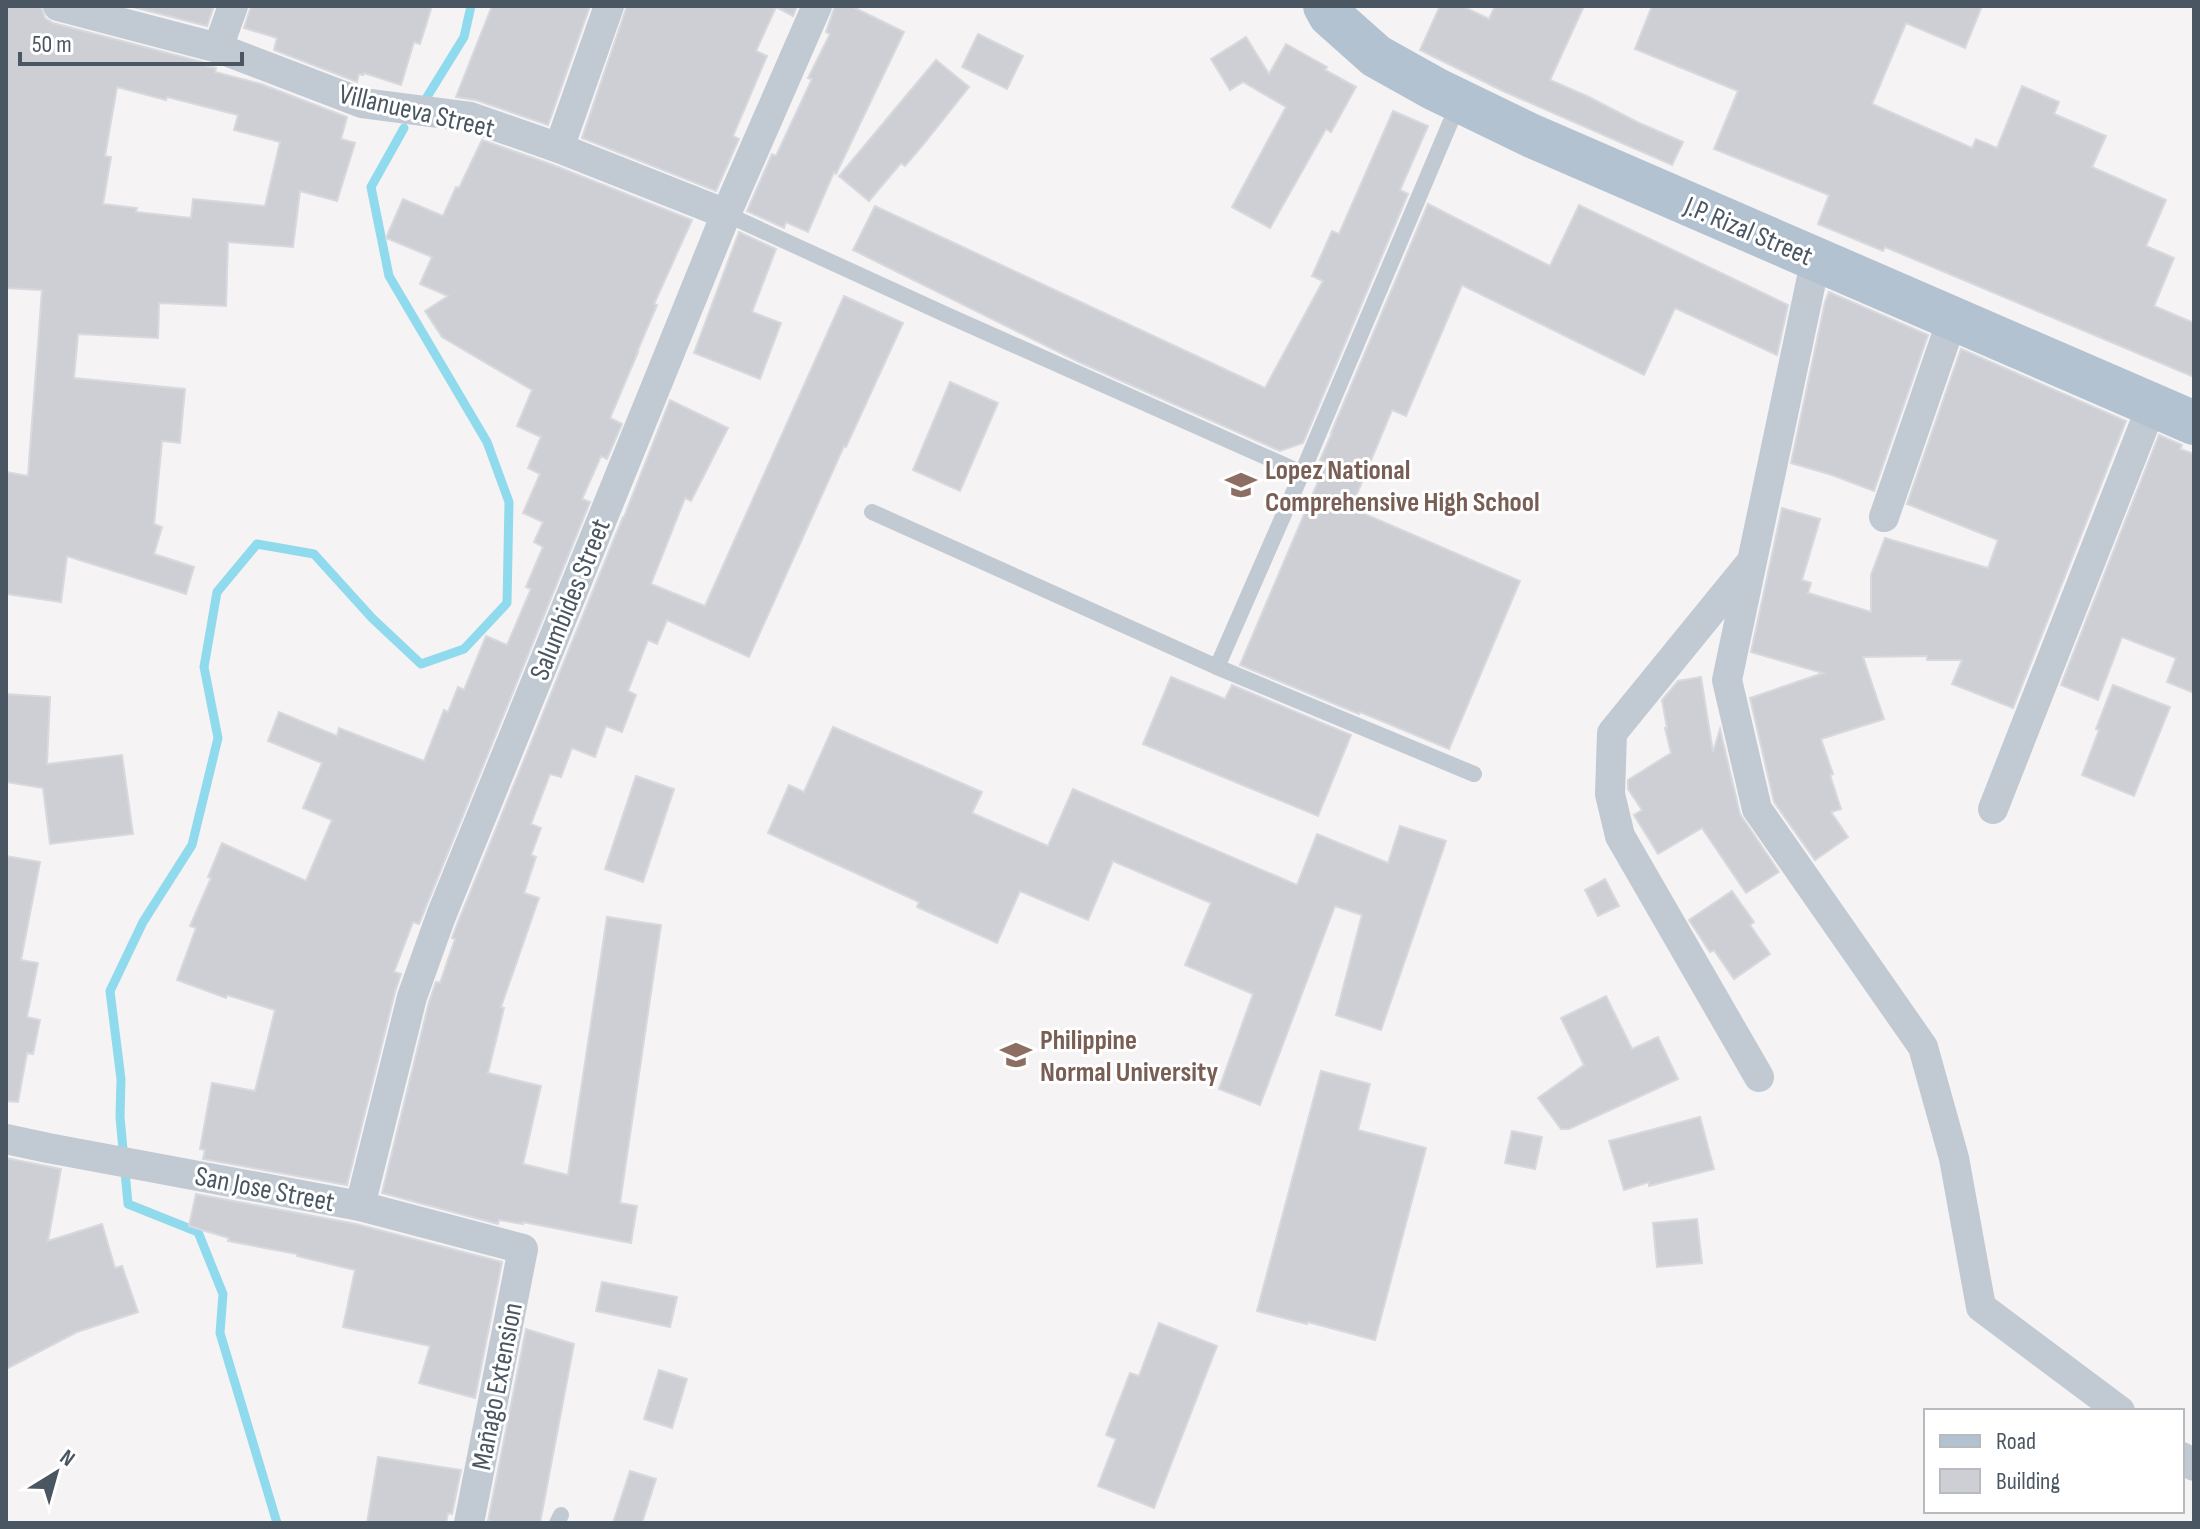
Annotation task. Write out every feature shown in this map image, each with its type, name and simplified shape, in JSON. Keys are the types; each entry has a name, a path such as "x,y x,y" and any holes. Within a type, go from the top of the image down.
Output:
{"main road":[{"name":"J.P. Rizal Street","path":"1325,6 1330,15 1376,56 1459,101 1532,136 2194,423"}],"street":[{"name":"Villanueva Street","path":"58,6 218,48 362,103 470,117 559,148 726,214"},
{"path":"218,48 233,6"},
{"path":"559,148 609,6"},
{"name":"Salumbides Street","path":"360,1206 412,997 441,916 726,214 817,6"},
{"path":"1816,258 1727,680 1757,809 1923,1047 1954,1158 1981,1307 2117,1409"},
{"path":"1884,517 1953,317"},
{"path":"1993,809 2152,405"},
{"path":"1752,561 1612,733 1610,794 1620,836 1759,1077"},
{"name":"San Jose Street","path":"6,1139 360,1206 523,1249"},
{"name":"Mañago Extension","path":"469,1523 523,1249"}],"lane":[{"path":"1217,667 1459,101"},
{"path":"726,214 1302,473"},
{"path":"872,512 1217,667 1474,774"}],"building":[{"path":"6,6 41,6 45,18 53,23 206,63 206,66 216,68 215,72 261,84 347,117 341,139 355,143 337,201 300,191 293,247 228,242 226,306 159,303 158,338 78,334 74,378 185,389 180,443 162,441 154,524 162,527 154,554 194,567 186,594 67,556 61,602 6,594 6,472 28,476 42,290 6,288","holes":["117,87 166,100 167,97 238,115 234,130 280,142 265,206 193,199 191,218 136,212 137,208 103,204 111,157 105,156"]},
{"path":"129,6 214,6 207,26"},
{"path":"251,6 432,6 420,44 414,42 401,85 364,73 359,74 357,82 274,50 277,38 244,28"},
{"path":"492,6 590,6 548,125 476,100 456,97"},
{"path":"627,6 797,6 793,16 776,7 756,51 767,56 733,136 739,139 716,191 582,138"},
{"path":"835,6 851,6 904,32 836,174 834,172 808,232 786,222 784,228 747,211 772,154 776,156 812,79 808,78 830,34 826,32"},
{"path":"1440,6 1462,6 1489,19 1495,6 1584,6 1550,80 1683,142 1672,165 1503,91 1420,50"},
{"path":"1652,6 1982,6 1965,48 1906,23 1872,104 1972,148 1976,139 1997,148 2022,86 2059,102 2054,114 2106,136 2092,167 2166,200 2146,246 2174,258 2154,306 2194,323 2194,377 1885,247 1883,251 1818,224 1829,195 1714,149 1738,91 1635,49"},
{"path":"978,34 1023,56 1007,89 962,67"},
{"path":"1246,37 1269,74 1286,44 1356,87 1331,132 1326,129 1270,228 1232,207 1286,107 1243,82 1230,90 1211,59"},
{"path":"936,60 969,87 905,166 901,163 869,201 839,176"},
{"path":"1393,111 1428,126 1400,190 1408,194 1303,443 1280,451 1079,362 853,250 875,206 1265,388 1323,281 1312,276 1332,231 1339,234"},
{"path":"482,140 692,220 654,304 657,305 610,418 622,424 607,459 601,456 582,499 590,502 419,924 413,922 394,972 401,974 347,1185 203,1159 205,1150 200,1149 212,1083 255,1091 275,1010 227,995 226,998 177,980 196,928 190,926 211,878 208,877 222,843 306,881 332,820 303,808 322,763 268,741 279,712 337,736 339,728 424,761 444,710 448,712 458,687 464,690 486,636 507,645 531,589 526,587 543,547 534,542 543,522 523,513 540,474 528,468 541,437 517,426 532,390 442,337 425,311 448,296 420,284 432,257 386,238 403,199 443,216"},
{"path":"1428,204 1550,266 1579,205 1788,305 1777,355 1675,308 1644,375 1462,285 1406,416 1392,410 1351,508 1520,581 1449,749 1240,665 1326,463 1320,460"},
{"path":"739,232 776,249 752,312 781,323 760,379 694,353"},
{"path":"1829,292 1928,335 1874,491 1791,463"},
{"path":"844,296 903,323 749,657 667,620 657,644 648,640 628,691 636,695 622,732 606,726 595,757 572,748 561,777 550,774 531,824 541,828 531,855 536,857 524,893 539,898 501,1007 504,1008 488,1073 541,1086 523,1164 568,1175 607,917 661,925 620,1203 637,1206 631,1243 523,1222 499,1220 498,1224 382,1193 436,982 440,983 458,922 670,400 728,428 691,501 685,498 651,584 705,606"},
{"path":"1961,349 2126,421 2013,708 1952,684 1962,660 1927,660 1927,656 1863,657 1884,719 1821,739 1841,809 1831,812 1848,837 1815,860 1774,802 1750,698 1823,673 1751,652 1782,508 1820,519 1802,580 1811,583 1808,593 1871,612 1871,575 1885,538 1988,568 1998,540 1907,504"},
{"path":"950,382 998,403 960,491 913,470"},
{"path":"2159,435 2194,454 2194,693 2167,682 2176,658 2122,637 2098,700 2061,685"},
{"path":"1171,677 1225,699 1232,685 1351,735 1318,816 1143,744"},
{"path":"1701,677 1713,752 1720,729 1740,814 1779,872 1746,893 1702,828 1658,854 1634,815 1642,810 1628,789 1628,780 1671,753 1662,700 1678,681"},
{"path":"2113,685 2170,707 2134,796 2082,775"},
{"path":"6,694 50,697 47,764 122,755 133,834 50,844 43,788 6,782"},
{"path":"833,727 982,792 972,813 1048,846 1073,789 1297,885 1317,834 1388,863 1400,826 1446,841 1381,1030 1336,1015 1362,915 1335,906 1260,1105 1219,1089 1253,994 1185,965 1211,903 1113,861 1088,920 1020,891 997,943 917,907 919,902 768,833 789,785 804,792"},
{"path":"636,776 674,789 643,882 605,869"},
{"path":"6,856 40,862 21,960 38,963 27,1017 40,1020 33,1054 27,1053 18,1102 6,1101"},
{"path":"1605,879 1619,906 1598,916 1585,890"},
{"path":"1732,891 1754,922 1750,925 1770,954 1734,979 1714,950 1710,952 1689,920"},
{"path":"1606,996 1632,1049 1658,1037 1678,1079 1569,1129 1561,1129 1538,1098 1584,1065 1561,1018"},
{"path":"1321,1071 1370,1084 1358,1130 1426,1148 1375,1340 1257,1311"},
{"path":"1700,1117 1714,1169 1624,1190 1609,1141"},
{"path":"1512,1131 1542,1137 1535,1169 1505,1163"},
{"path":"6,1158 61,1169 48,1241 102,1224 115,1268 122,1266 138,1312 77,1332 6,1369"},
{"path":"196,1194 356,1224 502,1262 475,1398 419,1383 430,1346 343,1327 355,1270 297,1254 228,1241 229,1238 189,1226"},
{"path":"1697,1219 1702,1263 1657,1267 1653,1223"},
{"path":"602,1282 677,1297 670,1327 596,1311"},
{"path":"1159,1323 1217,1346 1154,1508 1098,1486 1116,1439 1106,1435 1130,1373 1139,1376"},
{"path":"526,1329 574,1344 540,1523 500,1523 488,1521"},
{"path":"659,1370 687,1379 672,1428 644,1419"},
{"path":"378,1457 461,1470 452,1514 448,1513 446,1523 367,1523"},
{"path":"630,1471 656,1479 642,1523 613,1523"}],"waterway":[{"path":"422,105 464,37 471,6"},
{"path":"277,1523 220,1333 223,1294 198,1232 128,1204 120,1117 121,1079 110,991 143,922 192,845 218,738 204,667 217,592 257,544 314,554 372,618 421,664 464,649 507,603 509,502 487,442 389,276 371,187 404,128"}],"place":[{"name":"Lopez National Comprehensive High School","path":"1241,485"},
{"name":"Philippine Normal University","path":"1016,1055"}]}
